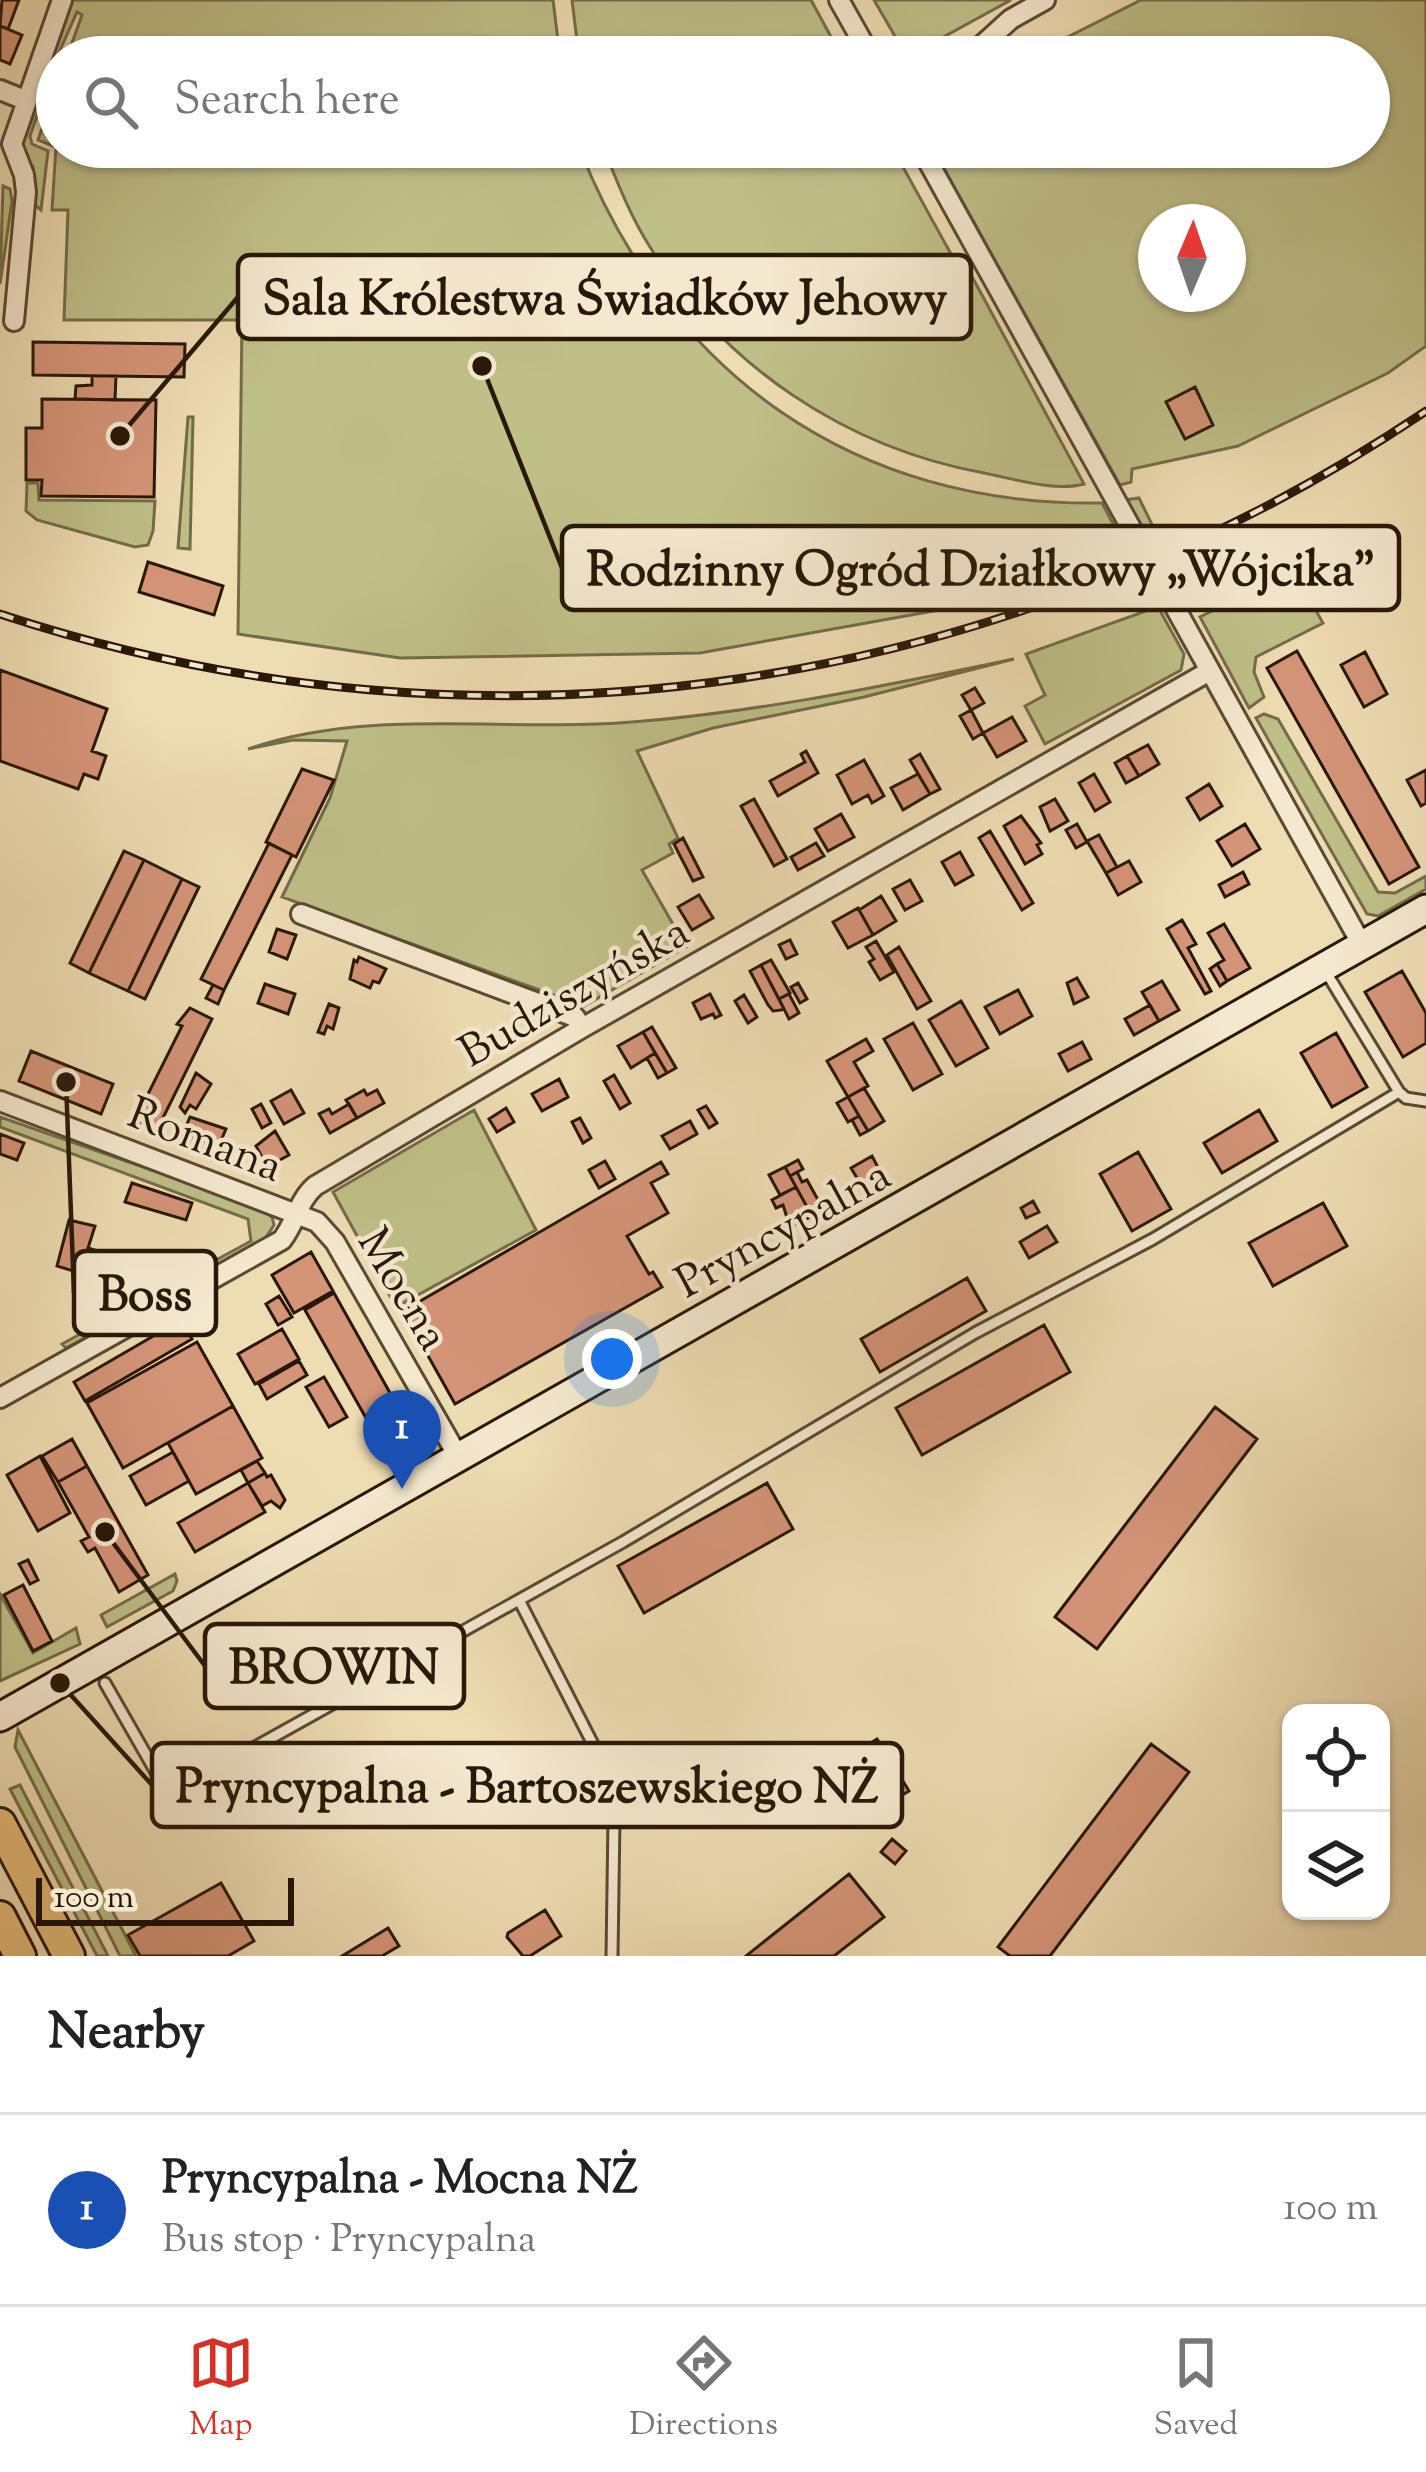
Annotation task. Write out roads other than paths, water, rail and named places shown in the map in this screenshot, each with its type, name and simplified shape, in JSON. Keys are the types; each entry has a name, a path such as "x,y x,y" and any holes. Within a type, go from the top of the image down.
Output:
{"main road":[{"path":"0,1824 69,1956"},
{"path":"0,1917 20,1956"}],"street":[{"path":"49,36 62,0"},
{"path":"839,0 859,36"},
{"path":"992,36 1045,0"},
{"path":"14,321 26,192 12,144 36,70"},
{"path":"0,90 25,100"},
{"path":"932,168 1362,946"},
{"name":"Budziszyńska","path":"0,1398 282,1240 303,1197 315,1186 582,1028 1208,672"},
{"name":"Pryncypalna","path":"0,1717 1426,909"},
{"path":"301,914 575,1017 582,1028"},
{"name":"Romana","path":"0,1101 317,1222"},
{"name":"Mocna","path":"317,1222 335,1242 459,1457"},
{"name":"Pryncypalna","path":"0,1696 63,1665 114,1650"}],"lane":[{"path":"1324,967 1399,1093 1426,1101"},
{"path":"105,1683 169,1795 519,1600 975,1333 1153,1239 1399,1093"},
{"path":"519,1600 598,1756 614,1819 611,1956"}],"railway":[{"path":"0,614 183,663 368,690 553,695 737,679 917,642 1093,585 1263,508 1426,411"}],"place":[{"name":"Rodzinny Ogród Działkowy „Wójcika”","path":"482,366"},
{"name":"Sala Królestwa Świadków Jehowy","path":"120,436"},
{"name":"Boss","path":"66,1082"},
{"name":"Pryncypalna - Mocna NŻ","path":"402,1489"},
{"name":"BROWIN","path":"105,1532"},
{"name":"Pryncypalna - Bartoszewskiego NŻ","path":"60,1683"}]}
